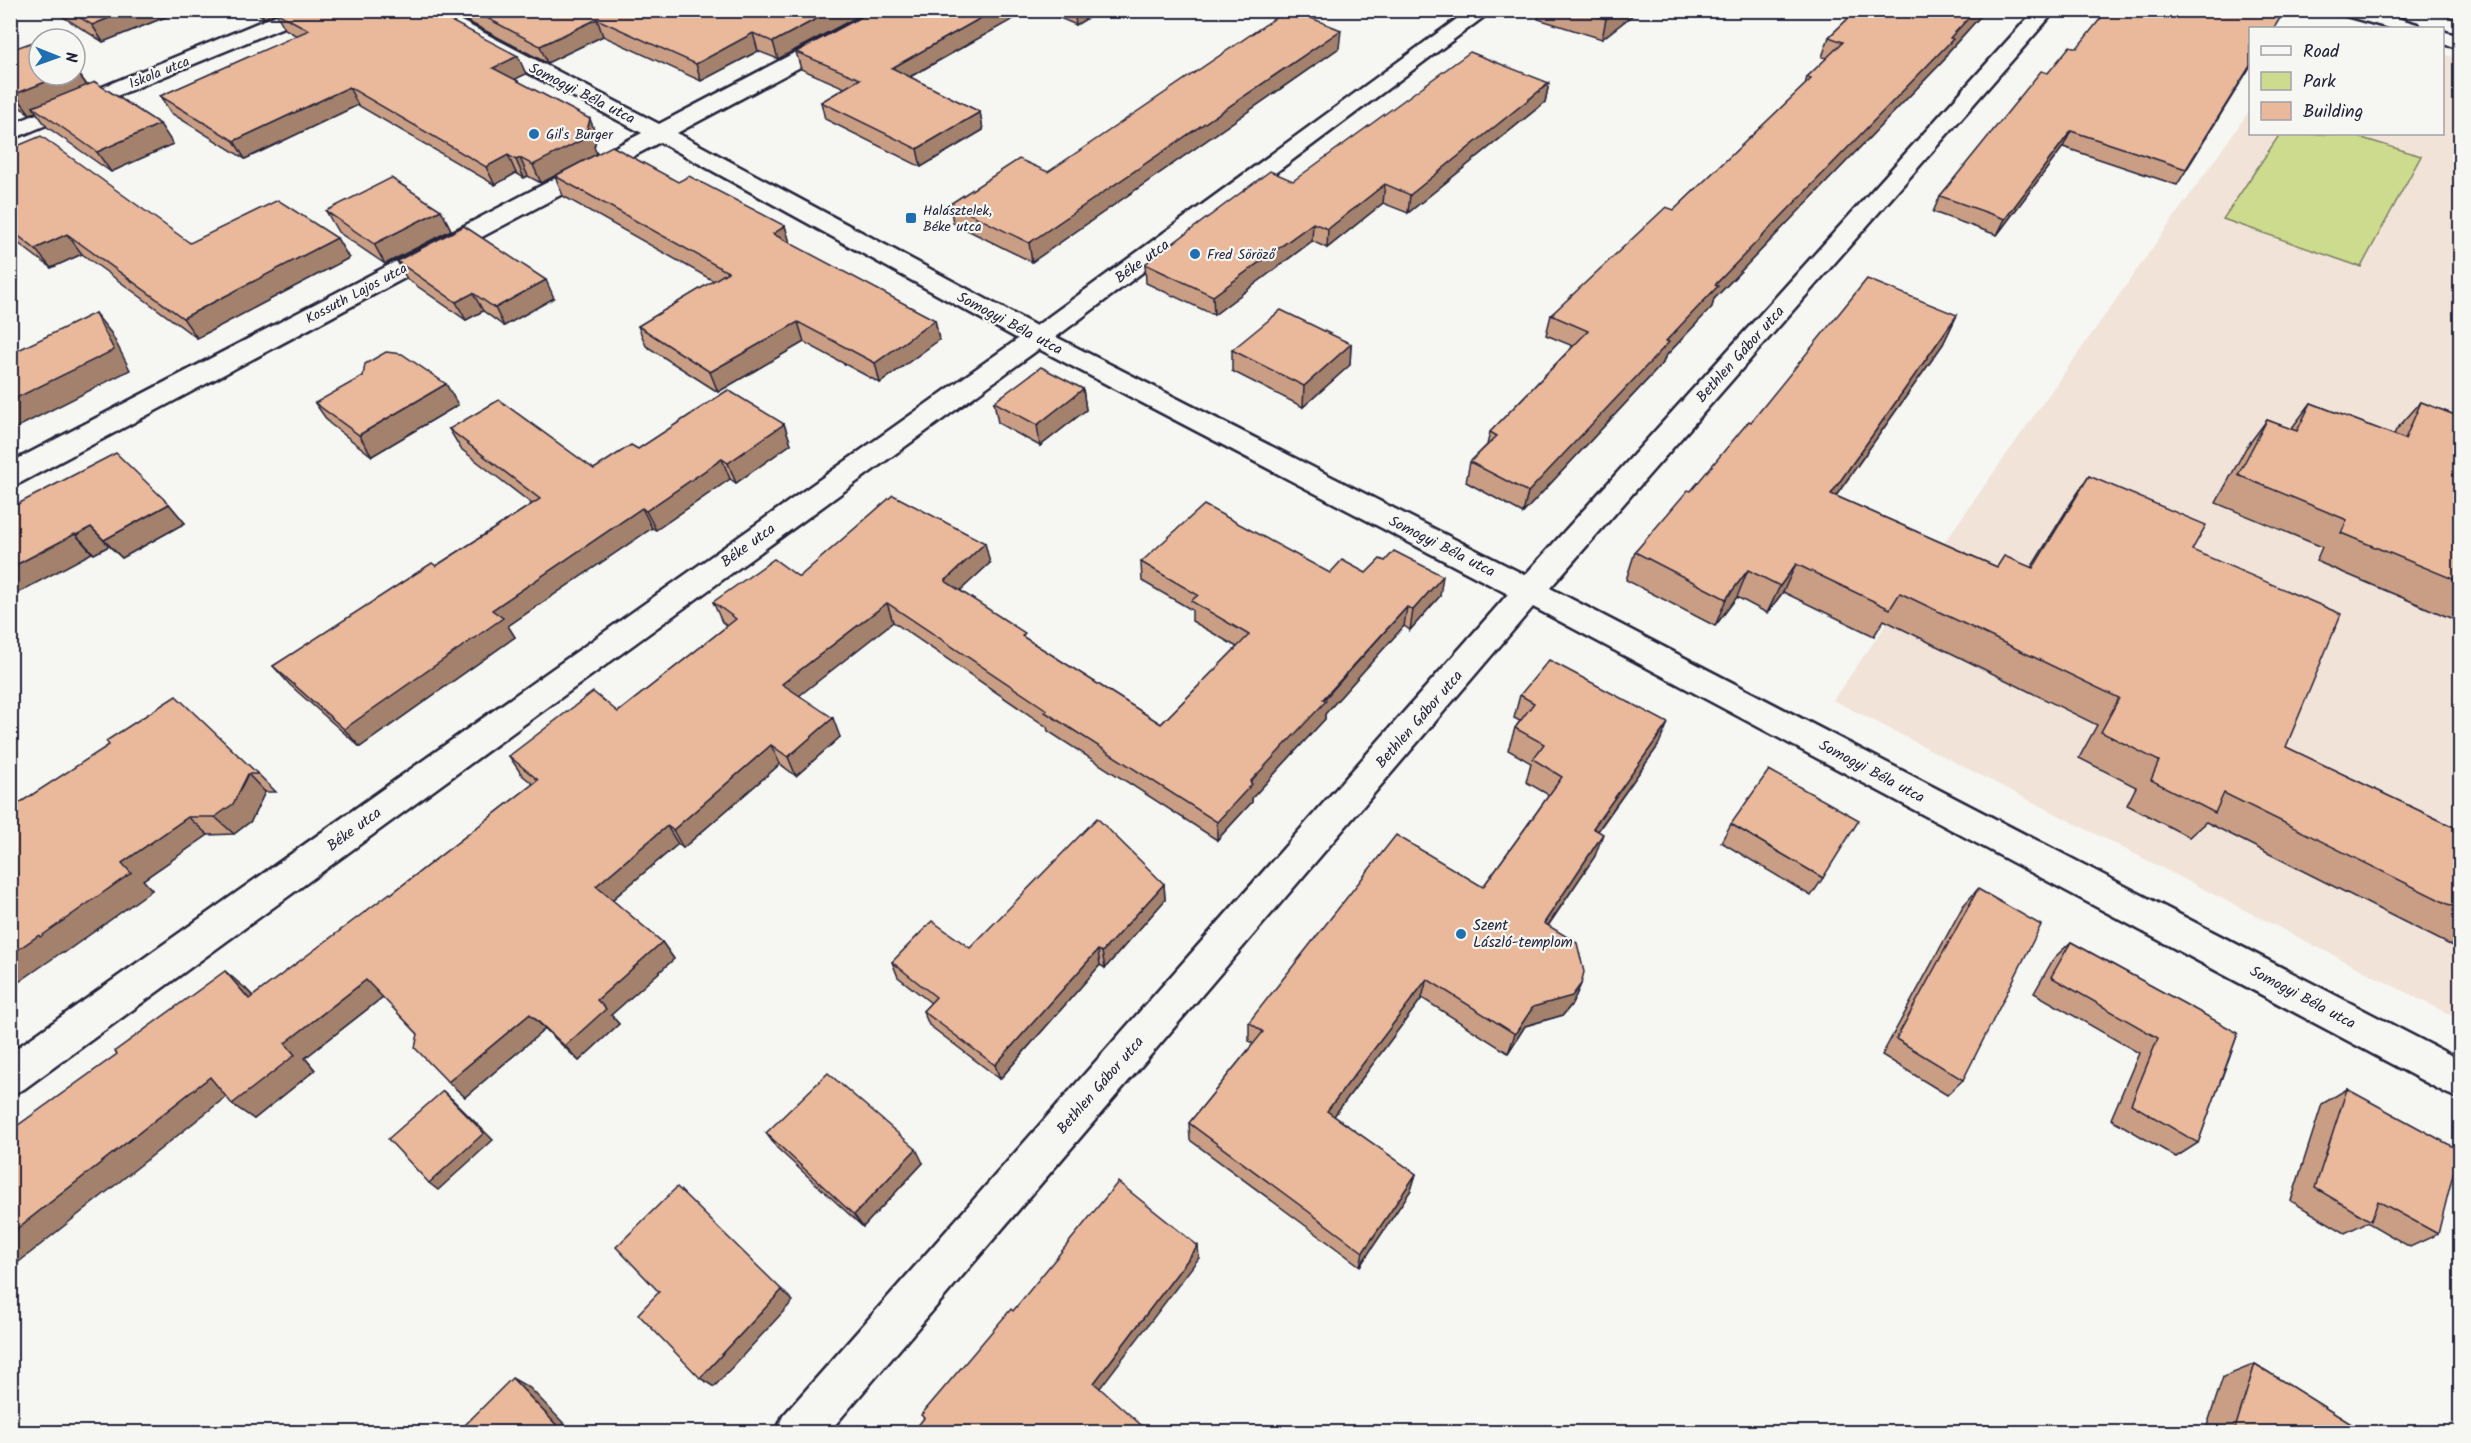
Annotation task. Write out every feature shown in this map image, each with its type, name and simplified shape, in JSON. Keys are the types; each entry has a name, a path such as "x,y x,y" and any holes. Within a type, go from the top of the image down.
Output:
{"street":[{"name":"Iskola utca","path":"10,133 308,10"},
{"name":"Somogyi Béla utca","path":"424,10 658,132 1037,338 1529,591 2460,1080"},
{"name":"Kossuth Lajos utca","path":"10,476 892,10"},
{"name":"Béke utca","path":"10,1076 1037,338 1484,10"},
{"name":"Bethlen Gábor utca","path":"799,1432 1529,591 2046,10"},
{"path":"2346,10 2406,27"},
{"path":"2444,38 2460,42"}],"shaded area":[{"path":"2444,54 2460,59 2460,1020 1833,700 2249,111 2249,135 2444,135"}],"green space":[{"path":"2279,135 2352,135 2421,156 2361,267 2223,219"}],"building":[{"path":"68,10 128,10 92,25"},
{"path":"278,10 430,10 518,56 493,68 590,119 586,134 590,136 533,165 508,155 486,167 349,87 234,141 160,96 309,30 275,12"},
{"path":"472,10 833,10 773,42 753,33 696,64 597,19 540,46"},
{"path":"874,10 995,10 892,68 980,112 917,149 821,102 860,79 796,52"},
{"path":"1287,10 1341,30 1029,243 950,204 1019,159 1048,172"},
{"path":"1578,10 1618,10 1606,19"},
{"path":"1857,10 1976,10 1950,38 1953,39 1715,285 1718,286 1666,341 1669,342 1528,492 1470,462 1497,436 1490,432 1588,331 1551,315 1666,207 1674,210 1811,79 1807,77 1843,42 1829,37"},
{"path":"2114,10 2285,10 2275,27 2249,27 2249,68 2186,169 2071,131 2005,219 1940,196 2041,71 2048,73 2070,46 2077,48 2105,13 2111,15"},
{"path":"27,44 27,87 33,87 15,94 10,91 10,50"},
{"path":"1470,52 1549,83 1410,195 1385,184 1328,229 1313,223 1213,296 1145,264 1270,171 1293,181"},
{"path":"95,82 160,124 97,152 33,107"},
{"path":"41,136 190,243 278,200 337,238 183,318 67,234 35,249 10,229 10,149"},
{"path":"612,146 678,182 689,176 785,226 773,234 935,320 875,363 798,322 710,372 638,326 728,272 555,176"},
{"path":"391,178 441,210 374,244 326,211"},
{"path":"464,226 546,280 495,308 473,293 456,302 397,261"},
{"path":"1867,279 1957,315 1831,494 1997,567 2004,556 2033,568 2089,476 2206,525 2192,550 2341,614 2286,747 2460,830 2460,910 2224,793 2215,813 2151,780 2159,761 2101,732 2119,698 1900,593 1890,609 1796,564 1780,586 1748,570 1726,599 1635,552 1688,490 1691,491 1749,421 1751,422"},
{"path":"1281,310 1351,344 1304,386 1232,350"},
{"path":"95,313 114,350 10,401 10,354"},
{"path":"386,352 402,354 446,384 359,435 315,403 363,376 365,364"},
{"path":"1041,367 1083,389 1037,425 994,402"},
{"path":"728,390 784,424 728,463 722,459 646,511 642,508 492,610 503,618 344,729 273,666 432,563 436,566 540,499 449,429 499,400 594,469 631,445 638,449"},
{"path":"2421,402 2460,417 2460,582 2341,533 2347,520 2238,475 2267,420 2297,431 2311,403 2405,439"},
{"path":"116,453 169,504 104,540 91,527 10,568 10,508"},
{"path":"893,495 985,543 945,581 1025,633 1022,636 1161,724 1249,635 1191,601 1198,595 1141,562 1204,505 1330,573 1342,560 1366,573 1380,559 1385,561 1394,551 1443,576 1413,610 1407,607 1323,699 1326,701 1250,782 1252,784 1217,822 1045,712 1047,710 887,603 782,684 833,718 788,757 771,745 673,830 667,826 596,886 662,942 597,1000 606,1009 565,1046 530,1014 448,1082 415,1048 418,1034 366,980 285,1043 295,1055 232,1104 210,1077 10,1234 10,1131 117,1054 115,1051 225,971 249,999 391,894 538,780 509,756 593,692 618,712 736,619 713,602 774,559 799,577"},
{"path":"1549,660 1668,723 1593,828 1603,834 1544,923 1577,943 1584,972 1581,984 1572,996 1533,1007 1515,1034 1427,979 1327,1111 1416,1174 1363,1252 1189,1123 1263,1032 1249,1022 1396,835 1483,887 1562,777 1533,759 1544,744 1515,728 1534,703 1520,695"},
{"path":"176,696 258,774 248,774 233,804 215,817 188,817 122,863 131,873 40,937 39,935 10,955 10,809 109,745 106,741"},
{"path":"1769,770 1859,820 1823,878 1731,824"},
{"path":"1097,818 1164,884 1102,952 1098,950 995,1065 923,1011 936,997 892,962 932,921 970,948"},
{"path":"1978,889 2041,925 1963,1080 1896,1039"},
{"path":"2071,942 2238,1033 2198,1143 2131,1104 2158,1038 2051,977"},
{"path":"828,1073 916,1149 854,1215 766,1133"},
{"path":"2347,1089 2459,1150 2438,1234 2378,1201 2371,1221 2315,1188"},
{"path":"443,1091 484,1133 429,1183 388,1139"},
{"path":"1118,1182 1198,1246 1094,1383 1149,1432 913,1432 924,1418 921,1415 1011,1309 1013,1311"},
{"path":"677,1187 782,1290 700,1378 638,1314 659,1292 616,1247"},
{"path":"2255,1364 2364,1432 2234,1432"},
{"path":"512,1378 563,1432 458,1432"}],"place":[{"name":"Gil's Burger","path":"534,134"},
{"name":"Halásztelek, Béke utca","path":"911,218"},
{"name":"Fred Söröző","path":"1195,254"},
{"name":"Szent László-templom","path":"1461,934"}]}
